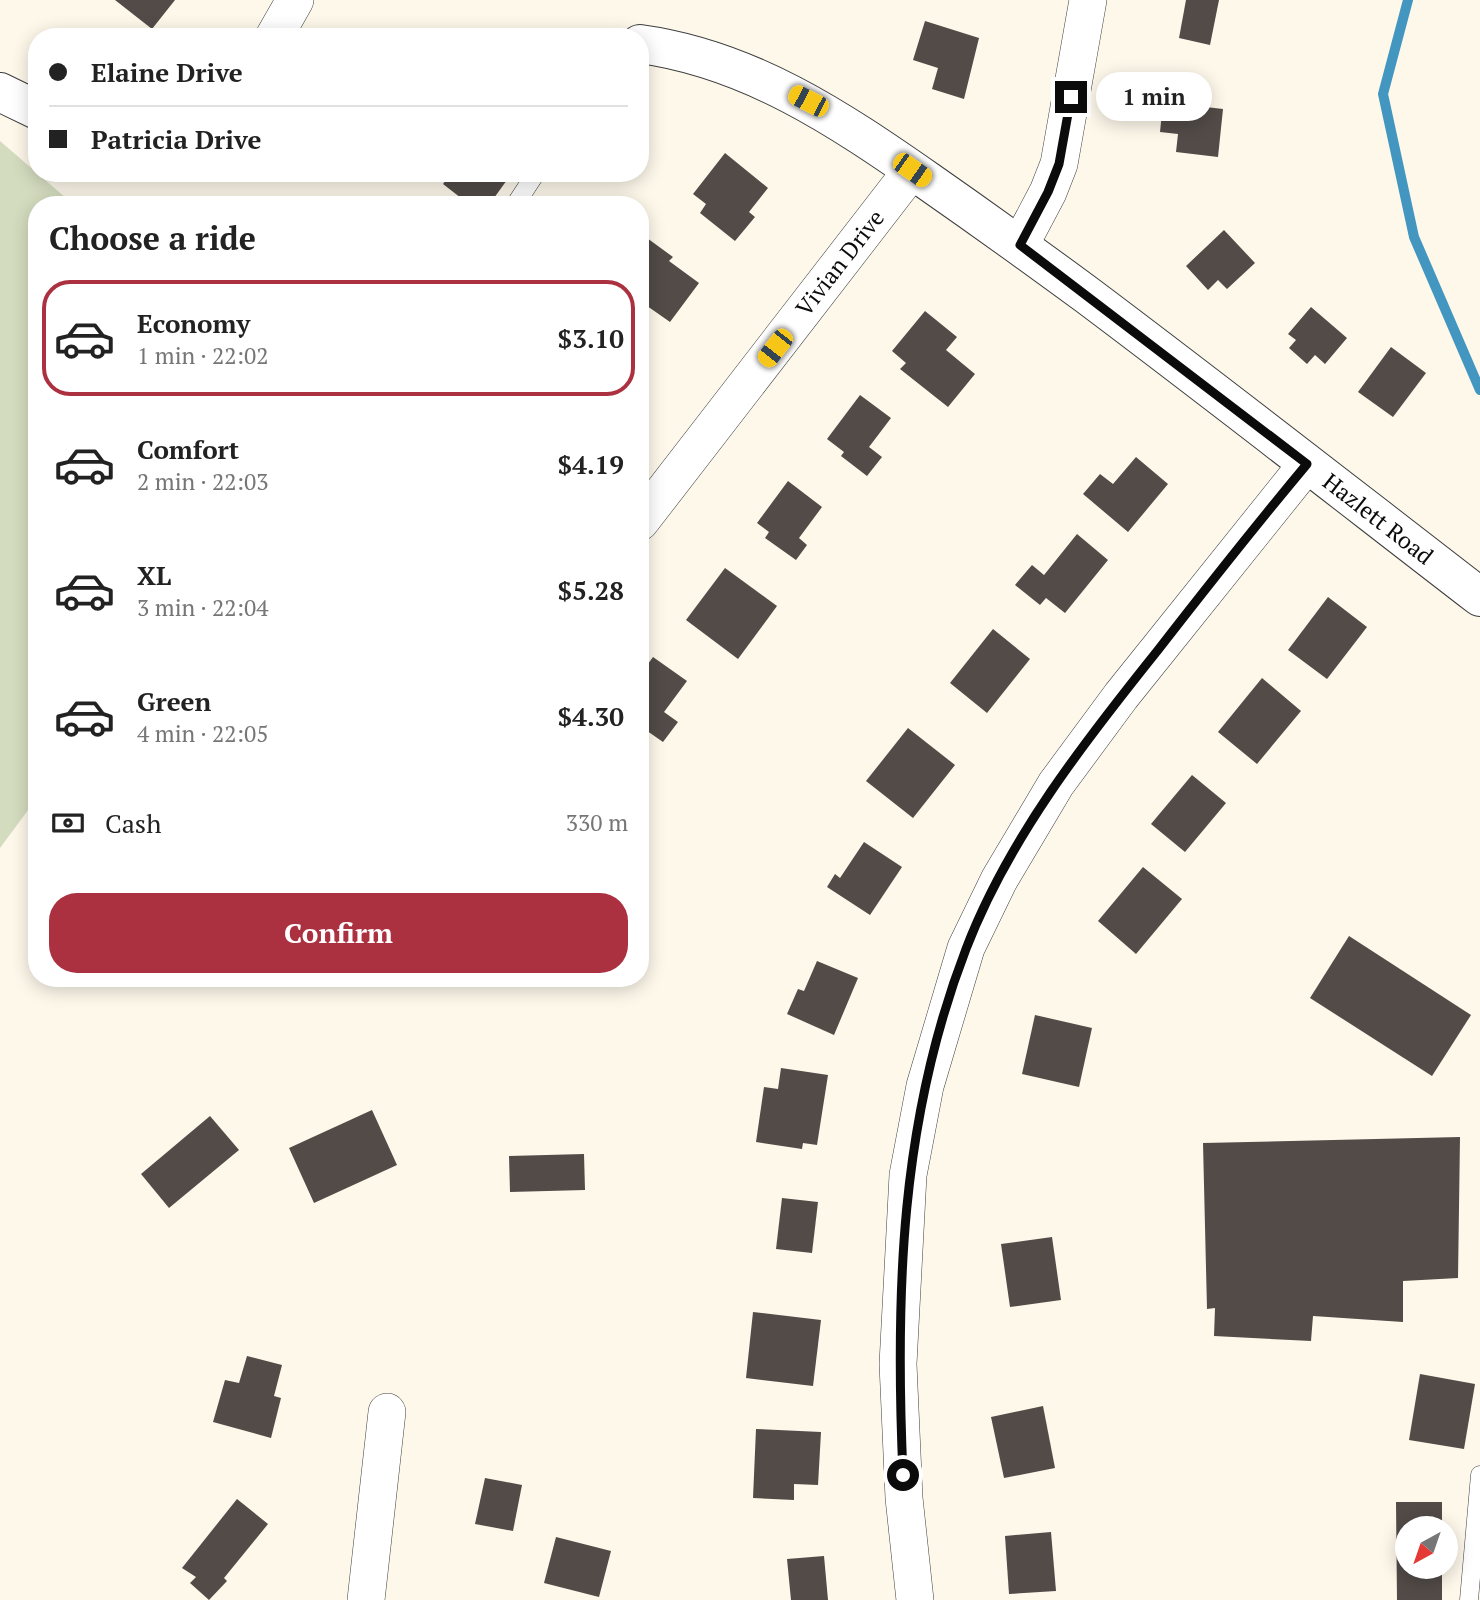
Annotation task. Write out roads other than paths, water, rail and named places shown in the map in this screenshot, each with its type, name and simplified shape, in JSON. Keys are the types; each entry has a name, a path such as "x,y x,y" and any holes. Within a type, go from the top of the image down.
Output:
{"street":[{"path":"279,28 295,0"},
{"path":"1020,245 1048,192 1059,164 1088,0"},
{"name":"Hazlett Road","path":"649,46 705,58 773,84 808,101 1020,245 1480,597"},
{"path":"0,92 28,106"},
{"name":"Vivian Drive","path":"649,510 912,170"},
{"path":"915,1600 904,1498 898,1364 908,1175 925,1086 966,948 999,880 1056,784 1121,696 1307,464"},
{"path":"366,1600 387,1412"}],"lane":[{"path":"1469,1600 1480,1475"}],"waterway":[{"path":"1408,0 1383,94 1414,237 1480,390"}]}
